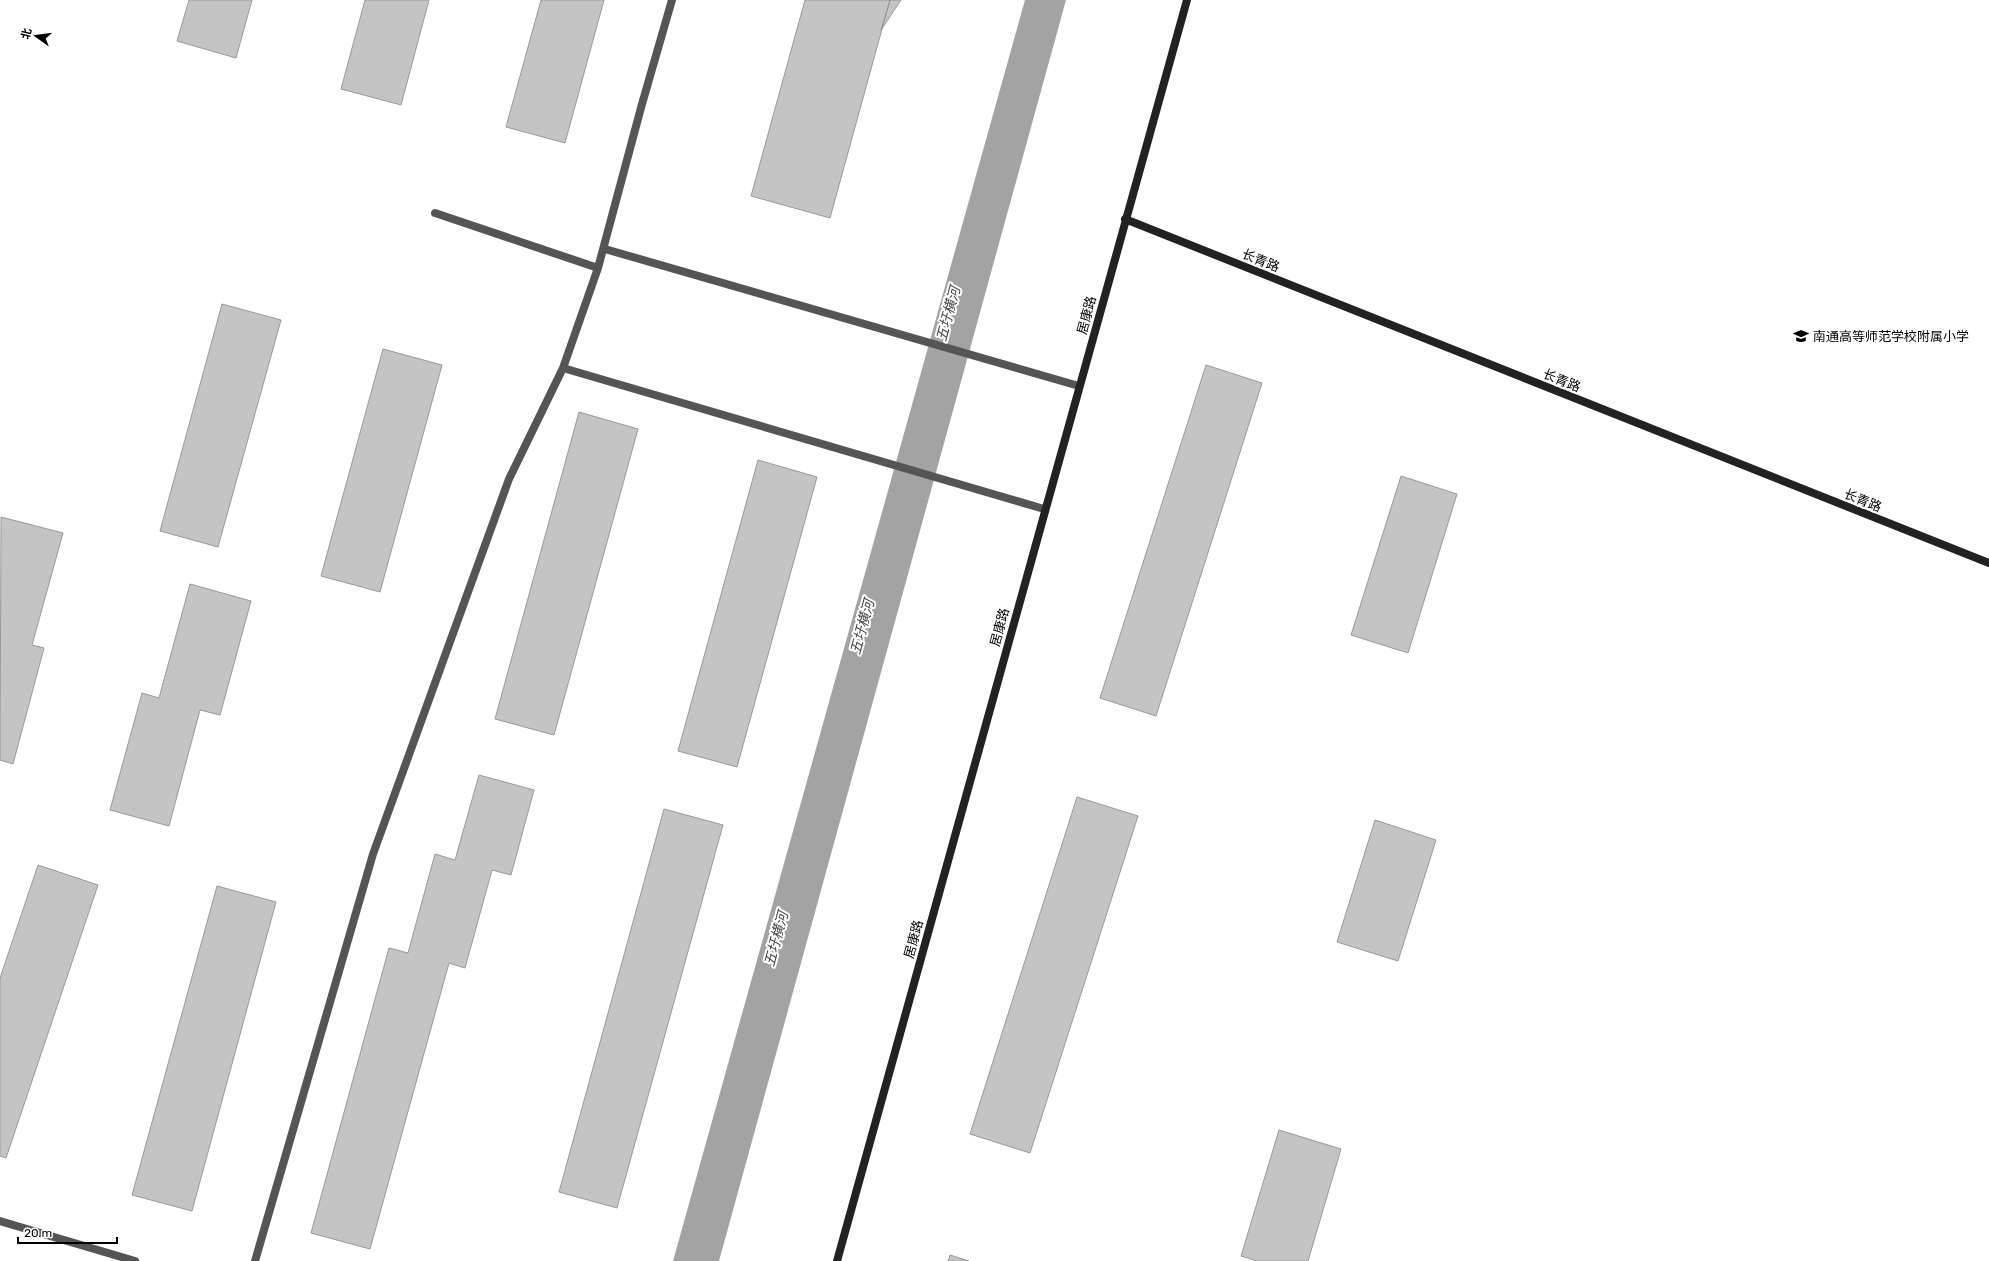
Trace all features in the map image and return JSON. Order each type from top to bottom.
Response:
[{"type":"street","points":[[255,1261],[374,854],[509,479],[563,368],[605,249],[642,104],[672,0]]},
{"type":"street","name":"居康路","points":[[837,1261],[1044,509],[1187,0]]},
{"type":"street","points":[[435,212],[598,268]]},
{"type":"street","name":"长青路","points":[[1125,219],[1989,563]]},
{"type":"street","points":[[605,249],[1079,386]]},
{"type":"street","points":[[563,368],[1044,509]]},
{"type":"street","points":[[0,1220],[135,1261]]},
{"type":"water","name":"五圩横河","points":[[1025,0],[1066,0],[719,1261],[673,1261]]},
{"type":"building","points":[[189,0],[252,0],[236,58],[177,41]]},
{"type":"building","points":[[365,0],[429,0],[401,105],[341,89]]},
{"type":"building","points":[[541,0],[604,0],[565,143],[506,127]]},
{"type":"building","points":[[805,0],[890,0],[830,218],[751,196]]},
{"type":"building","points":[[890,0],[901,0],[881,30]]},
{"type":"building","points":[[222,304],[281,320],[218,547],[160,531]]},
{"type":"building","points":[[383,349],[442,365],[380,592],[321,576]]},
{"type":"building","points":[[1206,365],[1262,383],[1156,716],[1100,698]]},
{"type":"building","points":[[579,412],[638,429],[554,735],[495,719]]},
{"type":"building","points":[[758,460],[817,477],[737,767],[678,751]]},
{"type":"building","points":[[1401,476],[1457,494],[1408,653],[1351,635]]},
{"type":"building","points":[[1,517],[63,533],[32,645],[44,648],[13,764],[0,760]]},
{"type":"building","points":[[190,584],[251,601],[220,715],[200,710],[169,826],[110,810],[142,693],[159,698]]},
{"type":"building","points":[[479,775],[534,790],[511,875],[492,870],[465,968],[449,963],[370,1249],[311,1233],[389,948],[408,953],[435,854],[455,860]]},
{"type":"building","points":[[1077,797],[1138,816],[1030,1153],[970,1134]]},
{"type":"building","points":[[664,809],[723,825],[617,1208],[559,1192]]},
{"type":"building","points":[[1375,820],[1436,840],[1398,961],[1337,942]]},
{"type":"building","points":[[38,865],[98,885],[6,1158],[0,1156],[0,978]]},
{"type":"building","points":[[217,886],[276,902],[192,1211],[132,1195]]},
{"type":"building","points":[[1279,1130],[1341,1149],[1308,1261],[1257,1261],[1241,1256]]},
{"type":"building","points":[[950,1255],[969,1261],[948,1261]]},
{"type":"place","name":"南通高等师范学校附属小学","points":[[1801,336]]}]
